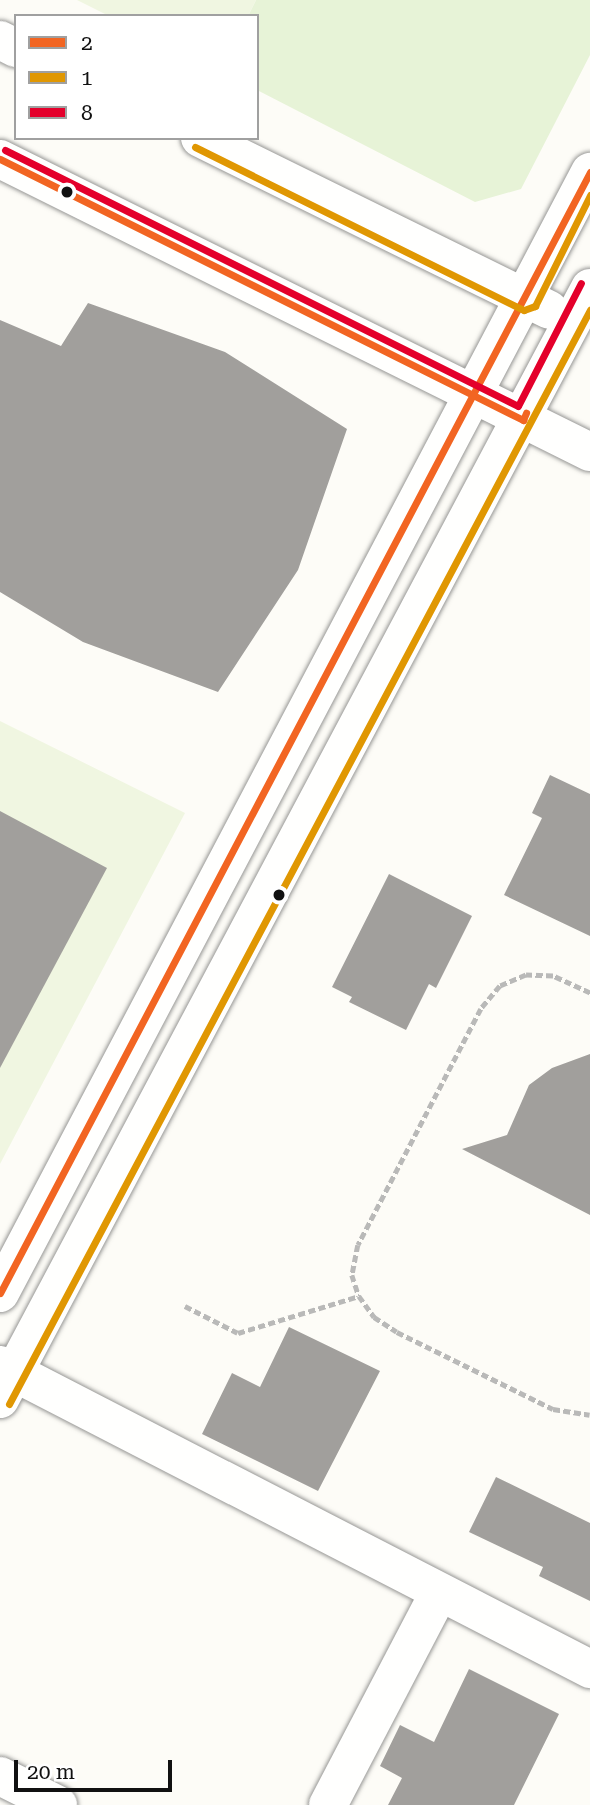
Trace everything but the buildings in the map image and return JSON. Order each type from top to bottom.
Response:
[{"type":"street","points":[[204,140],[526,300],[585,313],[523,419],[5,1379],[590,1669]]},
{"type":"street","points":[[0,159],[590,452]]},
{"type":"street","points":[[0,1293],[526,300],[590,172]]},
{"type":"street","points":[[328,1805],[439,1593]]},
{"type":"street","points":[[0,1776],[58,1805]]},
{"type":"path","points":[[590,993],[553,976],[526,975],[500,986],[481,1009],[358,1245],[352,1275],[359,1296],[374,1317],[397,1332],[553,1409],[590,1415]]},
{"type":"path","points":[[186,1306],[238,1333],[359,1296]]},
{"type":"green space","points":[[77,0],[256,0],[249,14],[105,14]]},
{"type":"green space","points":[[256,0],[590,0],[590,55],[521,189],[475,202],[259,91],[259,14],[249,14]]},
{"type":"green space","points":[[0,721],[185,813],[0,1164]]},
{"type":"transit line","name":"1","points":[[195,147],[524,310],[535,306],[590,195]]},
{"type":"transit line","name":"8","points":[[5,150],[518,406],[581,283]]},
{"type":"transit line","name":"2","points":[[0,159],[523,420],[526,413]]},
{"type":"transit line","name":"2","points":[[0,1293],[590,172]]},
{"type":"transit line","name":"1","points":[[9,1404],[590,310]]}]
